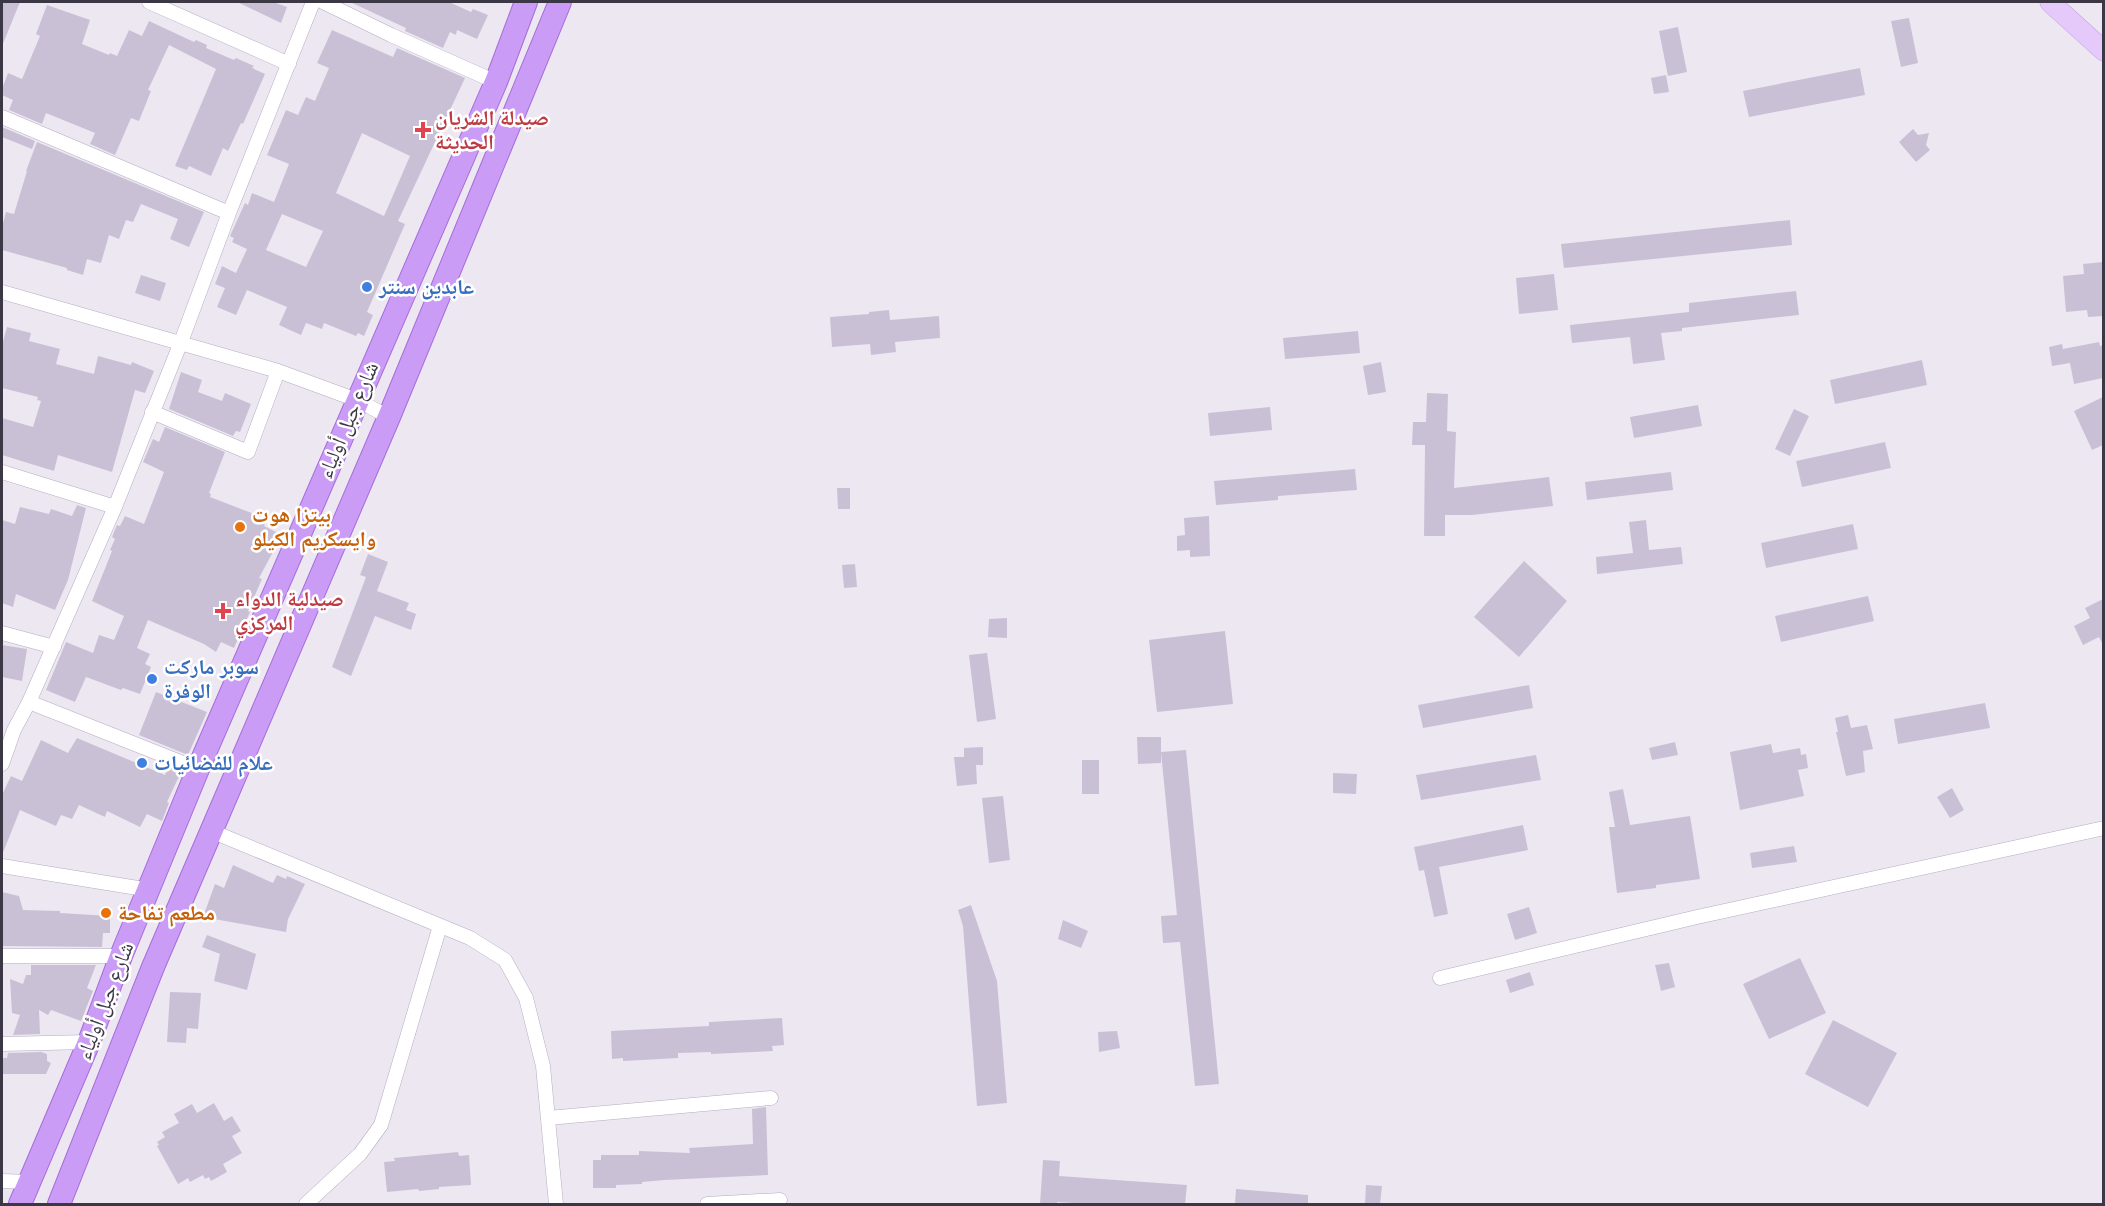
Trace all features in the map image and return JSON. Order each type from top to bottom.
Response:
[{"type":"main road","name":"شارع جبل أولياء","points":[[20,1204],[89,1042],[198,769],[496,82],[526,2]]},
{"type":"main road","name":"شارع جبل أولياء","points":[[59,1204],[153,967],[389,417],[560,2]]},
{"type":"street","points":[[149,2],[170,6],[289,64]]},
{"type":"street","points":[[2,764],[8,729],[29,702],[115,507],[182,342],[229,213],[313,2]]},
{"type":"street","points":[[323,2],[496,82]]},
{"type":"street","points":[[2050,2],[2103,51]]},
{"type":"street","points":[[2,117],[229,213]]},
{"type":"street","points":[[2,292],[278,371],[357,400],[389,417]]},
{"type":"street","points":[[152,412],[248,452],[278,371]]},
{"type":"street","points":[[2,472],[115,507]]},
{"type":"street","points":[[2,633],[54,647]]},
{"type":"street","points":[[29,702],[198,769]]},
{"type":"street","points":[[1440,978],[1697,917],[2002,852],[2103,828]]},
{"type":"street","points":[[211,831],[470,938],[505,960],[526,998],[543,1066],[556,1204]]},
{"type":"street","points":[[2,866],[150,890]]},
{"type":"street","points":[[306,1204],[360,1154],[381,1125],[440,926]]},
{"type":"street","points":[[2,956],[122,956]]},
{"type":"street","points":[[2,1044],[89,1042]]},
{"type":"street","points":[[548,1118],[771,1098]]},
{"type":"street","points":[[2,1181],[30,1182]]},
{"type":"street","points":[[707,1204],[780,1200]]},
{"type":"building","points":[[2,2],[20,2],[2,46]]},
{"type":"building","points":[[237,2],[273,2],[287,7],[281,23]]},
{"type":"building","points":[[350,2],[449,2],[471,12],[473,9],[488,15],[477,39],[457,30],[456,35],[450,32],[443,48]]},
{"type":"building","points":[[47,5],[90,20],[82,44],[109,55],[110,53],[117,56],[129,30],[142,36],[149,21],[194,42],[196,40],[207,45],[206,48],[234,60],[236,58],[254,66],[252,68],[265,74],[243,124],[241,123],[228,151],[223,148],[211,176],[189,166],[187,170],[175,166],[216,69],[169,45],[148,90],[151,91],[139,121],[131,118],[115,155],[90,144],[95,133],[46,113],[42,124],[9,110],[13,100],[2,95],[2,89],[8,73],[22,79],[40,36],[36,34]]},
{"type":"building","points":[[1909,18],[1918,63],[1901,67],[1891,21]]},
{"type":"building","points":[[1678,27],[1687,72],[1668,76],[1659,31]]},
{"type":"building","points":[[332,30],[393,57],[397,48],[465,78],[398,221],[405,224],[367,312],[373,315],[364,336],[358,333],[356,336],[324,323],[322,329],[306,323],[301,335],[279,325],[287,307],[247,290],[236,315],[217,307],[225,288],[215,284],[222,266],[236,273],[247,249],[232,242],[234,238],[230,236],[245,203],[248,205],[252,193],[274,202],[289,164],[267,155],[286,110],[298,115],[306,97],[315,101],[329,68],[317,63]],"holes":[[[362,133],[410,156],[384,216],[336,193]],[[282,214],[323,231],[306,267],[266,250]]]},
{"type":"building","points":[[1860,68],[1865,95],[1749,117],[1743,91]]},
{"type":"building","points":[[1666,75],[1669,92],[1654,94],[1651,78]]},
{"type":"building","points":[[2,127],[35,141],[32,149],[2,137]]},
{"type":"building","points":[[1913,129],[1918,135],[1929,133],[1926,145],[1930,150],[1916,162],[1899,142]]},
{"type":"building","points":[[37,142],[204,212],[189,247],[170,239],[178,219],[141,204],[133,222],[126,220],[119,239],[109,235],[101,263],[87,259],[83,275],[67,270],[67,268],[2,250],[2,227],[6,212],[14,214]]},
{"type":"building","points":[[1790,220],[1792,245],[1564,268],[1561,244]]},
{"type":"building","points":[[2103,262],[2103,316],[2088,317],[2087,310],[2066,312],[2063,276],[2084,274],[2083,264]]},
{"type":"building","points":[[1554,274],[1558,310],[1519,314],[1516,278]]},
{"type":"building","points":[[141,275],[166,283],[160,301],[135,293]]},
{"type":"building","points":[[1796,291],[1799,315],[1682,328],[1682,331],[1661,333],[1665,360],[1633,364],[1630,337],[1572,343],[1570,325],[1689,312],[1689,303]]},
{"type":"building","points":[[889,310],[890,320],[939,316],[940,338],[895,342],[896,352],[871,355],[870,344],[832,347],[830,317]]},
{"type":"building","points":[[7,327],[31,333],[29,341],[60,349],[56,364],[94,374],[98,356],[131,365],[132,362],[154,371],[145,393],[135,390],[112,472],[58,455],[54,471],[2,455],[2,418],[33,427],[41,401],[37,400],[38,397],[2,388],[2,345]]},
{"type":"building","points":[[1358,331],[1360,353],[1285,359],[1283,338]]},
{"type":"building","points":[[2099,342],[2100,346],[2103,345],[2103,378],[2074,384],[2070,363],[2052,366],[2049,347],[2062,344],[2063,349]]},
{"type":"building","points":[[1922,360],[1927,385],[1835,404],[1830,380]]},
{"type":"building","points":[[1381,362],[1386,392],[1368,395],[1363,366]]},
{"type":"building","points":[[181,372],[202,380],[198,392],[222,401],[225,393],[251,404],[240,432],[236,431],[233,436],[169,409]]},
{"type":"building","points":[[1427,393],[1448,394],[1447,431],[1456,432],[1454,488],[1549,477],[1553,506],[1472,515],[1445,515],[1445,536],[1424,536],[1425,445],[1412,445],[1413,422],[1426,422]]},
{"type":"building","points":[[2103,397],[2103,445],[2092,450],[2074,411]]},
{"type":"building","points":[[1698,405],[1702,426],[1634,438],[1630,417]]},
{"type":"building","points":[[1270,407],[1272,430],[1210,436],[1208,413]]},
{"type":"building","points":[[1794,409],[1809,416],[1790,456],[1775,449]]},
{"type":"building","points":[[165,427],[225,452],[209,493],[210,497],[267,519],[264,526],[282,535],[259,578],[262,579],[234,648],[221,642],[216,652],[204,644],[148,620],[137,648],[150,654],[145,664],[151,667],[140,694],[123,688],[121,690],[86,677],[75,702],[46,690],[66,642],[93,653],[99,635],[114,640],[124,616],[92,601],[112,551],[110,550],[115,539],[112,537],[117,525],[120,526],[125,516],[144,524],[164,472],[143,462],[153,439],[159,442]]},
{"type":"building","points":[[1885,442],[1891,468],[1802,487],[1796,461]]},
{"type":"building","points":[[1355,469],[1357,490],[1278,496],[1278,500],[1216,505],[1214,481]]},
{"type":"building","points":[[1671,472],[1673,490],[1587,500],[1585,482]]},
{"type":"building","points":[[837,488],[850,488],[850,509],[838,509]]},
{"type":"building","points":[[77,505],[86,508],[68,580],[55,610],[16,594],[13,607],[2,603],[2,520],[15,524],[20,507],[49,514],[51,509],[72,516]]},
{"type":"building","points":[[1209,516],[1210,556],[1190,557],[1190,550],[1177,551],[1177,536],[1185,535],[1184,518]]},
{"type":"building","points":[[1646,520],[1649,550],[1681,547],[1683,564],[1597,574],[1596,557],[1633,553],[1629,522]]},
{"type":"building","points":[[1853,524],[1858,549],[1766,568],[1761,543]]},
{"type":"building","points":[[368,554],[388,562],[377,591],[409,603],[406,610],[416,614],[411,630],[375,616],[351,676],[332,667],[366,577],[360,575]]},
{"type":"building","points":[[1524,561],[1567,601],[1519,657],[1474,617]]},
{"type":"building","points":[[855,564],[857,587],[844,588],[842,565]]},
{"type":"building","points":[[1868,596],[1874,621],[1781,642],[1775,616]]},
{"type":"building","points":[[2103,599],[2103,645],[2099,637],[2083,645],[2074,626],[2090,618],[2085,608]]},
{"type":"building","points":[[1007,618],[1007,638],[988,637],[989,619]]},
{"type":"building","points":[[1225,631],[1233,704],[1157,712],[1149,640]]},
{"type":"building","points":[[2,645],[27,649],[22,681],[2,677]]},
{"type":"building","points":[[987,653],[996,719],[977,722],[969,655]]},
{"type":"building","points":[[1529,685],[1533,708],[1423,728],[1418,705]]},
{"type":"building","points":[[156,692],[207,712],[188,755],[139,735]]},
{"type":"building","points":[[1985,703],[1990,728],[1898,744],[1894,719]]},
{"type":"building","points":[[1848,715],[1851,728],[1867,725],[1873,749],[1863,751],[1865,772],[1846,776],[1835,718]]},
{"type":"building","points":[[1137,737],[1161,737],[1161,763],[1138,764]]},
{"type":"building","points":[[77,738],[165,775],[169,767],[181,772],[167,802],[169,803],[162,821],[147,814],[140,827],[107,811],[105,817],[79,805],[72,819],[61,815],[56,826],[20,810],[2,855],[2,795],[11,776],[22,781],[41,740],[68,753]]},
{"type":"building","points":[[1675,742],[1678,755],[1652,760],[1649,748]]},
{"type":"building","points":[[1771,744],[1773,753],[1800,748],[1801,755],[1806,754],[1808,768],[1798,770],[1804,796],[1740,810],[1730,752]]},
{"type":"building","points":[[983,747],[983,765],[976,765],[977,784],[957,786],[954,757],[964,757],[964,748]]},
{"type":"building","points":[[1186,750],[1219,1084],[1195,1086],[1180,942],[1163,943],[1161,916],[1177,915],[1161,752]]},
{"type":"building","points":[[1536,755],[1541,780],[1421,800],[1416,775]]},
{"type":"building","points":[[1082,760],[1099,760],[1099,794],[1082,794]]},
{"type":"building","points":[[1333,773],[1357,774],[1356,794],[1333,793]]},
{"type":"building","points":[[1952,788],[1964,810],[1950,818],[1937,797]]},
{"type":"building","points":[[1623,789],[1630,825],[1690,816],[1700,879],[1617,893],[1609,827],[1615,827],[1609,792]]},
{"type":"building","points":[[1003,796],[1010,860],[989,863],[982,798]]},
{"type":"building","points":[[1523,825],[1528,850],[1439,867],[1448,914],[1434,917],[1424,870],[1419,871],[1414,847]]},
{"type":"building","points":[[1794,846],[1797,862],[1752,868],[1750,853]]},
{"type":"building","points":[[233,865],[273,883],[277,875],[286,879],[287,876],[305,884],[288,919],[286,932],[203,917],[215,884],[224,888]]},
{"type":"building","points":[[2,892],[19,896],[23,910],[110,916],[110,933],[103,933],[102,947],[2,946]]},
{"type":"building","points":[[971,905],[997,981],[1007,1103],[977,1106],[963,926],[958,910]]},
{"type":"building","points":[[1529,907],[1537,933],[1515,940],[1507,914]]},
{"type":"building","points":[[1063,920],[1088,931],[1081,948],[1058,939]]},
{"type":"building","points":[[207,935],[256,954],[247,990],[214,981],[220,954],[202,947]]},
{"type":"building","points":[[1800,958],[1826,1013],[1769,1039],[1743,984]]},
{"type":"building","points":[[1669,963],[1675,987],[1661,991],[1655,965]]},
{"type":"building","points":[[31,965],[96,965],[87,988],[93,991],[81,1021],[51,1010],[48,1015],[39,1010],[40,1034],[13,1035],[20,1015],[12,1013],[10,979],[23,984],[26,975],[31,975]]},
{"type":"building","points":[[1530,972],[1534,985],[1510,993],[1506,980]]},
{"type":"building","points":[[170,992],[201,993],[198,1029],[187,1028],[186,1043],[167,1042]]},
{"type":"building","points":[[782,1018],[784,1045],[772,1046],[773,1051],[678,1053],[678,1058],[623,1061],[623,1058],[612,1059],[611,1031],[709,1026],[709,1022]]},
{"type":"building","points":[[1833,1020],[1897,1053],[1868,1107],[1805,1074]]},
{"type":"building","points":[[1117,1031],[1120,1048],[1099,1052],[1098,1032]]},
{"type":"building","points":[[41,1052],[47,1054],[47,1061],[51,1063],[46,1074],[2,1074],[2,1058],[7,1058],[8,1053]]},
{"type":"building","points":[[214,1103],[224,1121],[232,1116],[241,1131],[232,1136],[242,1153],[223,1164],[227,1172],[211,1181],[209,1177],[205,1179],[203,1175],[190,1182],[188,1178],[178,1184],[157,1142],[165,1137],[162,1132],[179,1123],[174,1114],[192,1104],[197,1113]]},
{"type":"building","points":[[766,1107],[768,1175],[664,1180],[616,1185],[616,1188],[593,1188],[593,1160],[601,1160],[601,1155],[639,1155],[639,1151],[690,1153],[689,1148],[753,1144],[752,1109]]},
{"type":"building","points":[[458,1152],[459,1156],[469,1155],[471,1185],[387,1192],[384,1162],[395,1161],[394,1158]]},
{"type":"building","points":[[1043,1160],[1060,1161],[1059,1176],[1187,1185],[1185,1204],[1057,1202],[1057,1204],[1040,1204]]},
{"type":"building","points":[[1366,1185],[1382,1186],[1380,1204],[1365,1204]]},
{"type":"building","points":[[1236,1189],[1308,1195],[1308,1204],[1235,1204]]},
{"type":"place","name":"صيدلة الشريان الحديثة","points":[[423,130]]},
{"type":"place","name":"عابدين سنتر","points":[[367,287]]},
{"type":"place","name":"بيتزا هوت وايسكريم الكيلو","points":[[240,527]]},
{"type":"place","name":"صيدلية الدواء المركزي","points":[[223,611]]},
{"type":"place","name":"سوبر ماركت الوفرة","points":[[152,679]]},
{"type":"place","name":"علام للفضائيات","points":[[142,763]]},
{"type":"place","name":"مطعم تفاحة","points":[[106,913]]}]
